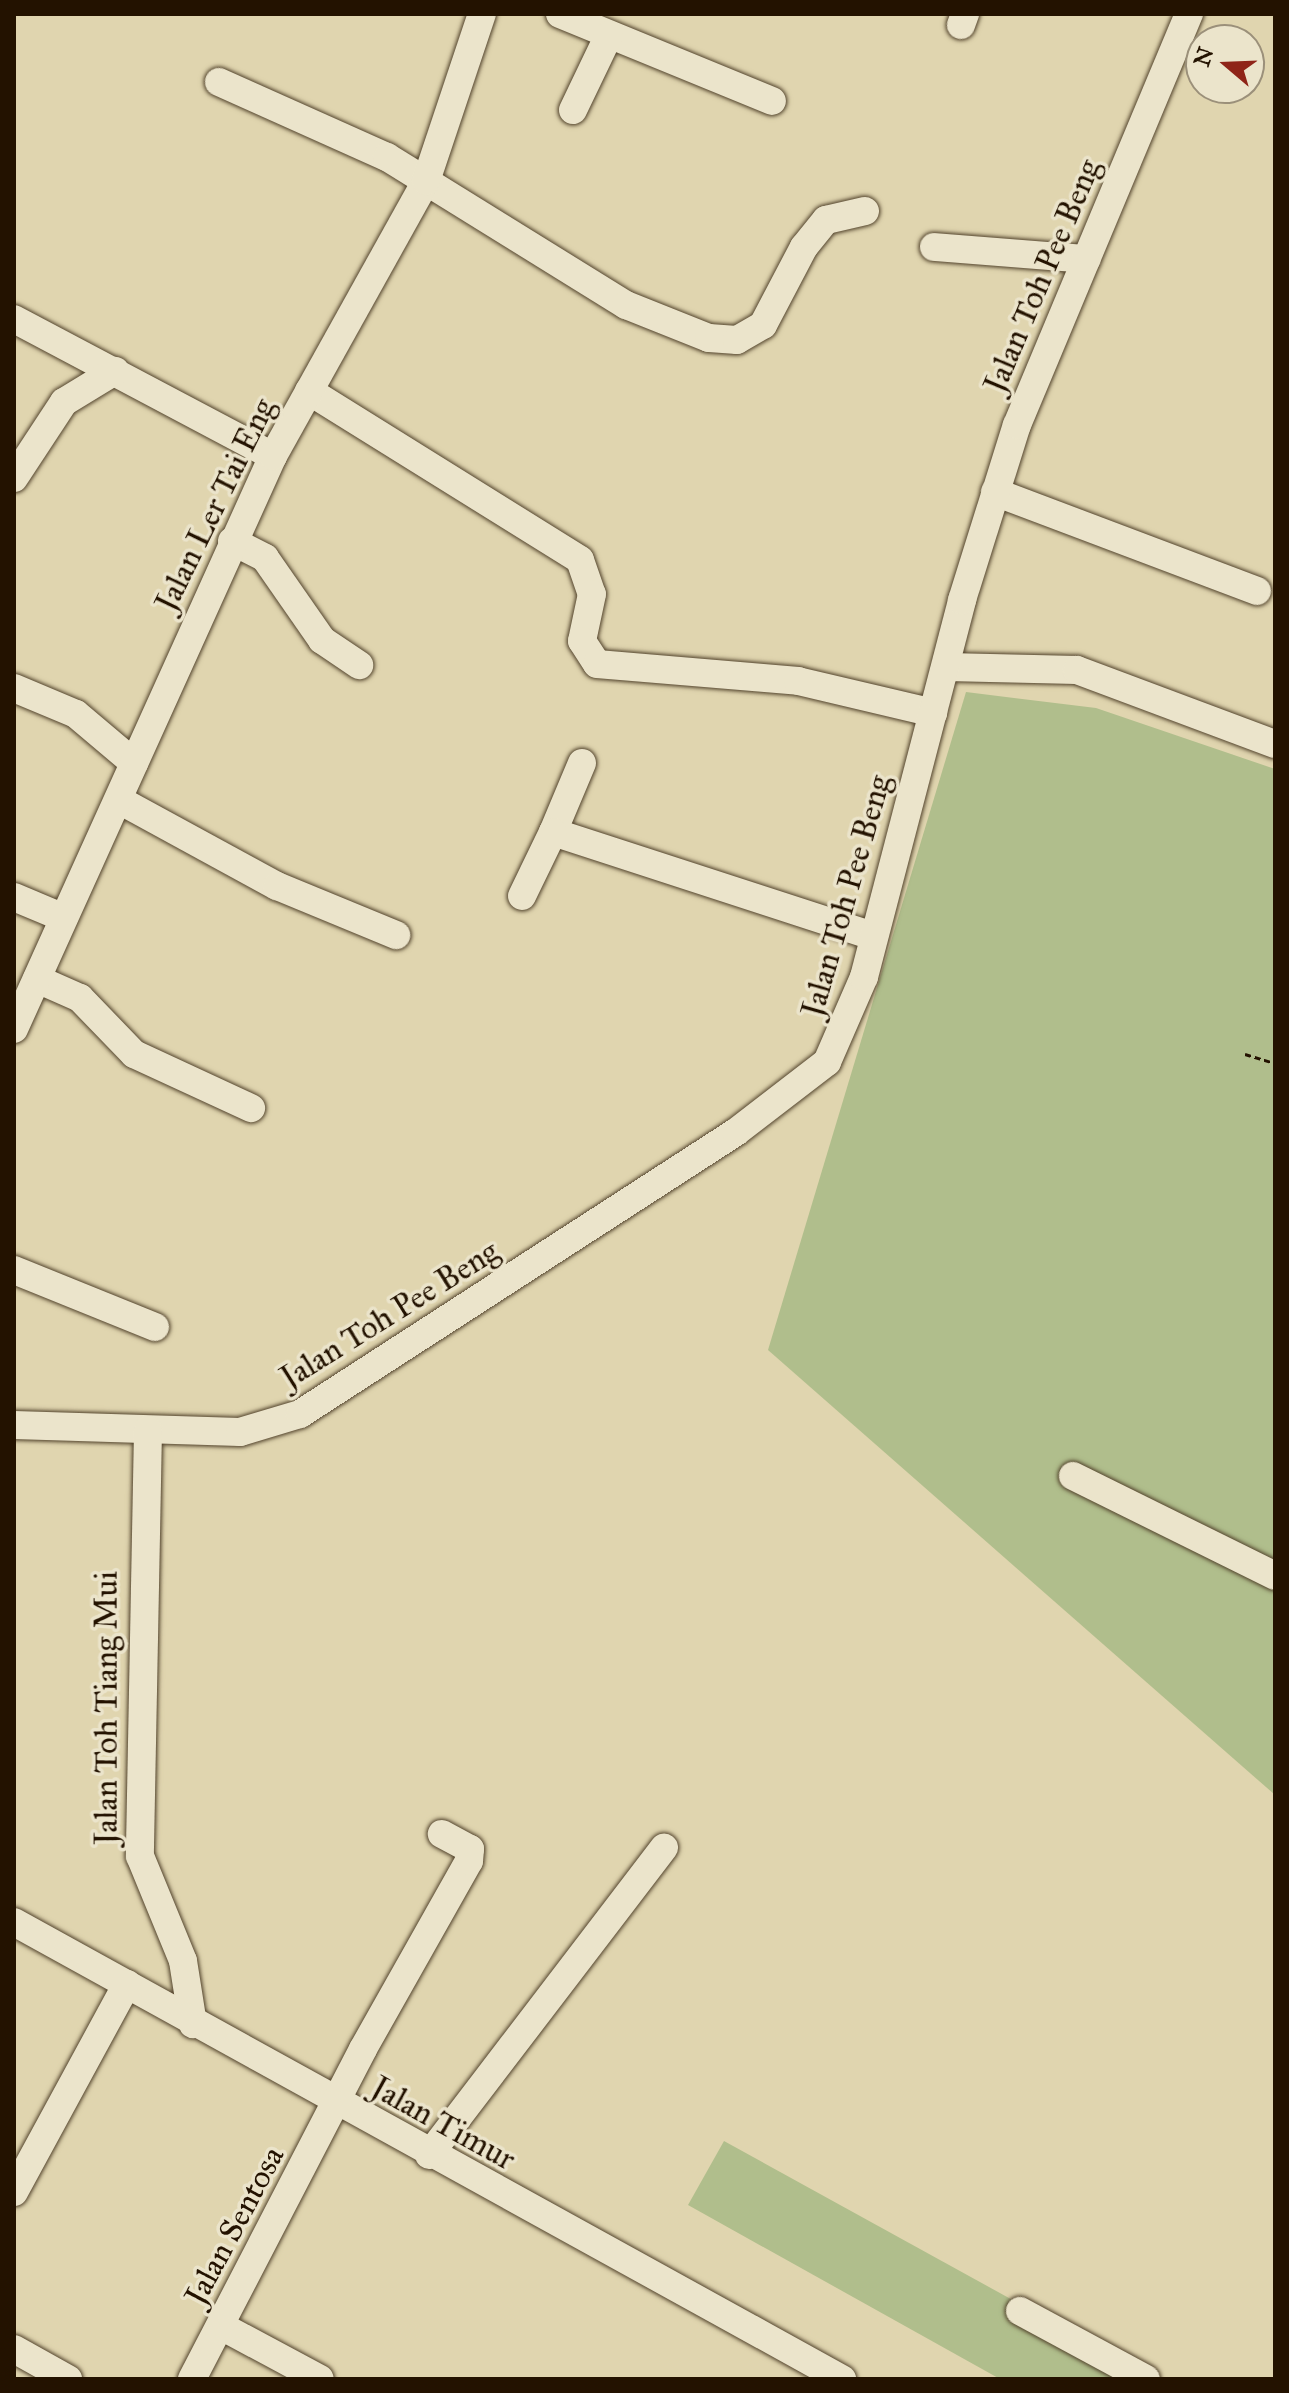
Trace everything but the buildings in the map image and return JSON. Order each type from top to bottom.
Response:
[{"type":"street","name":"Jalan Ler Tai Eng","points":[[14,1029],[273,456],[426,181],[482,14]]},
{"type":"street","points":[[560,14],[772,101]]},
{"type":"street","name":"Jalan Toh Pee Beng","points":[[14,1425],[240,1432],[300,1414],[736,1132],[827,1062],[840,1044],[873,936],[995,492],[1189,14]]},
{"type":"street","points":[[573,110],[609,35]]},
{"type":"street","points":[[219,82],[375,151],[626,305],[709,338],[737,340],[763,325],[804,247],[826,220],[865,211]]},
{"type":"street","points":[[934,247],[1087,259]]},
{"type":"street","points":[[14,319],[273,456]]},
{"type":"street","points":[[14,478],[64,402],[115,371]]},
{"type":"street","points":[[309,391],[580,560],[592,594],[582,641],[597,664],[798,681],[933,713]]},
{"type":"street","points":[[995,492],[1257,591]]},
{"type":"street","points":[[232,541],[265,558],[322,640],[359,665]]},
{"type":"street","points":[[947,667],[1077,670],[1275,744]]},
{"type":"street","points":[[14,688],[76,714],[134,763]]},
{"type":"street","points":[[522,896],[582,763]]},
{"type":"street","points":[[119,800],[277,886],[396,935]]},
{"type":"street","points":[[553,832],[873,936]]},
{"type":"street","points":[[14,897],[64,918]]},
{"type":"street","points":[[37,979],[80,998],[134,1054],[251,1108]]},
{"type":"street","points":[[14,1270],[155,1327]]},
{"type":"street","name":"Jalan Toh Tiang Mui","points":[[148,1430],[140,1856],[183,1961],[193,2024]]},
{"type":"street","points":[[1073,1476],[1275,1576]]},
{"type":"street","name":"Jalan Sentosa","points":[[192,2379],[339,2105],[368,2039],[469,1861],[470,1849],[442,1834]]},
{"type":"street","points":[[429,2155],[664,1848]]},
{"type":"street","name":"Jalan Timur","points":[[14,1922],[429,2155],[842,2379]]},
{"type":"street","points":[[14,2192],[127,1984]]},
{"type":"street","points":[[1020,2311],[1146,2379]]},
{"type":"street","points":[[221,2326],[320,2379]]},
{"type":"street","points":[[14,2349],[68,2379]]},
{"type":"path","points":[[1245,1054],[1275,1063]]},
{"type":"green space","points":[[966,692],[1096,708],[1275,769],[1275,1795],[768,1350]]},
{"type":"green space","points":[[724,2141],[1156,2379],[1000,2379],[688,2205]]}]
